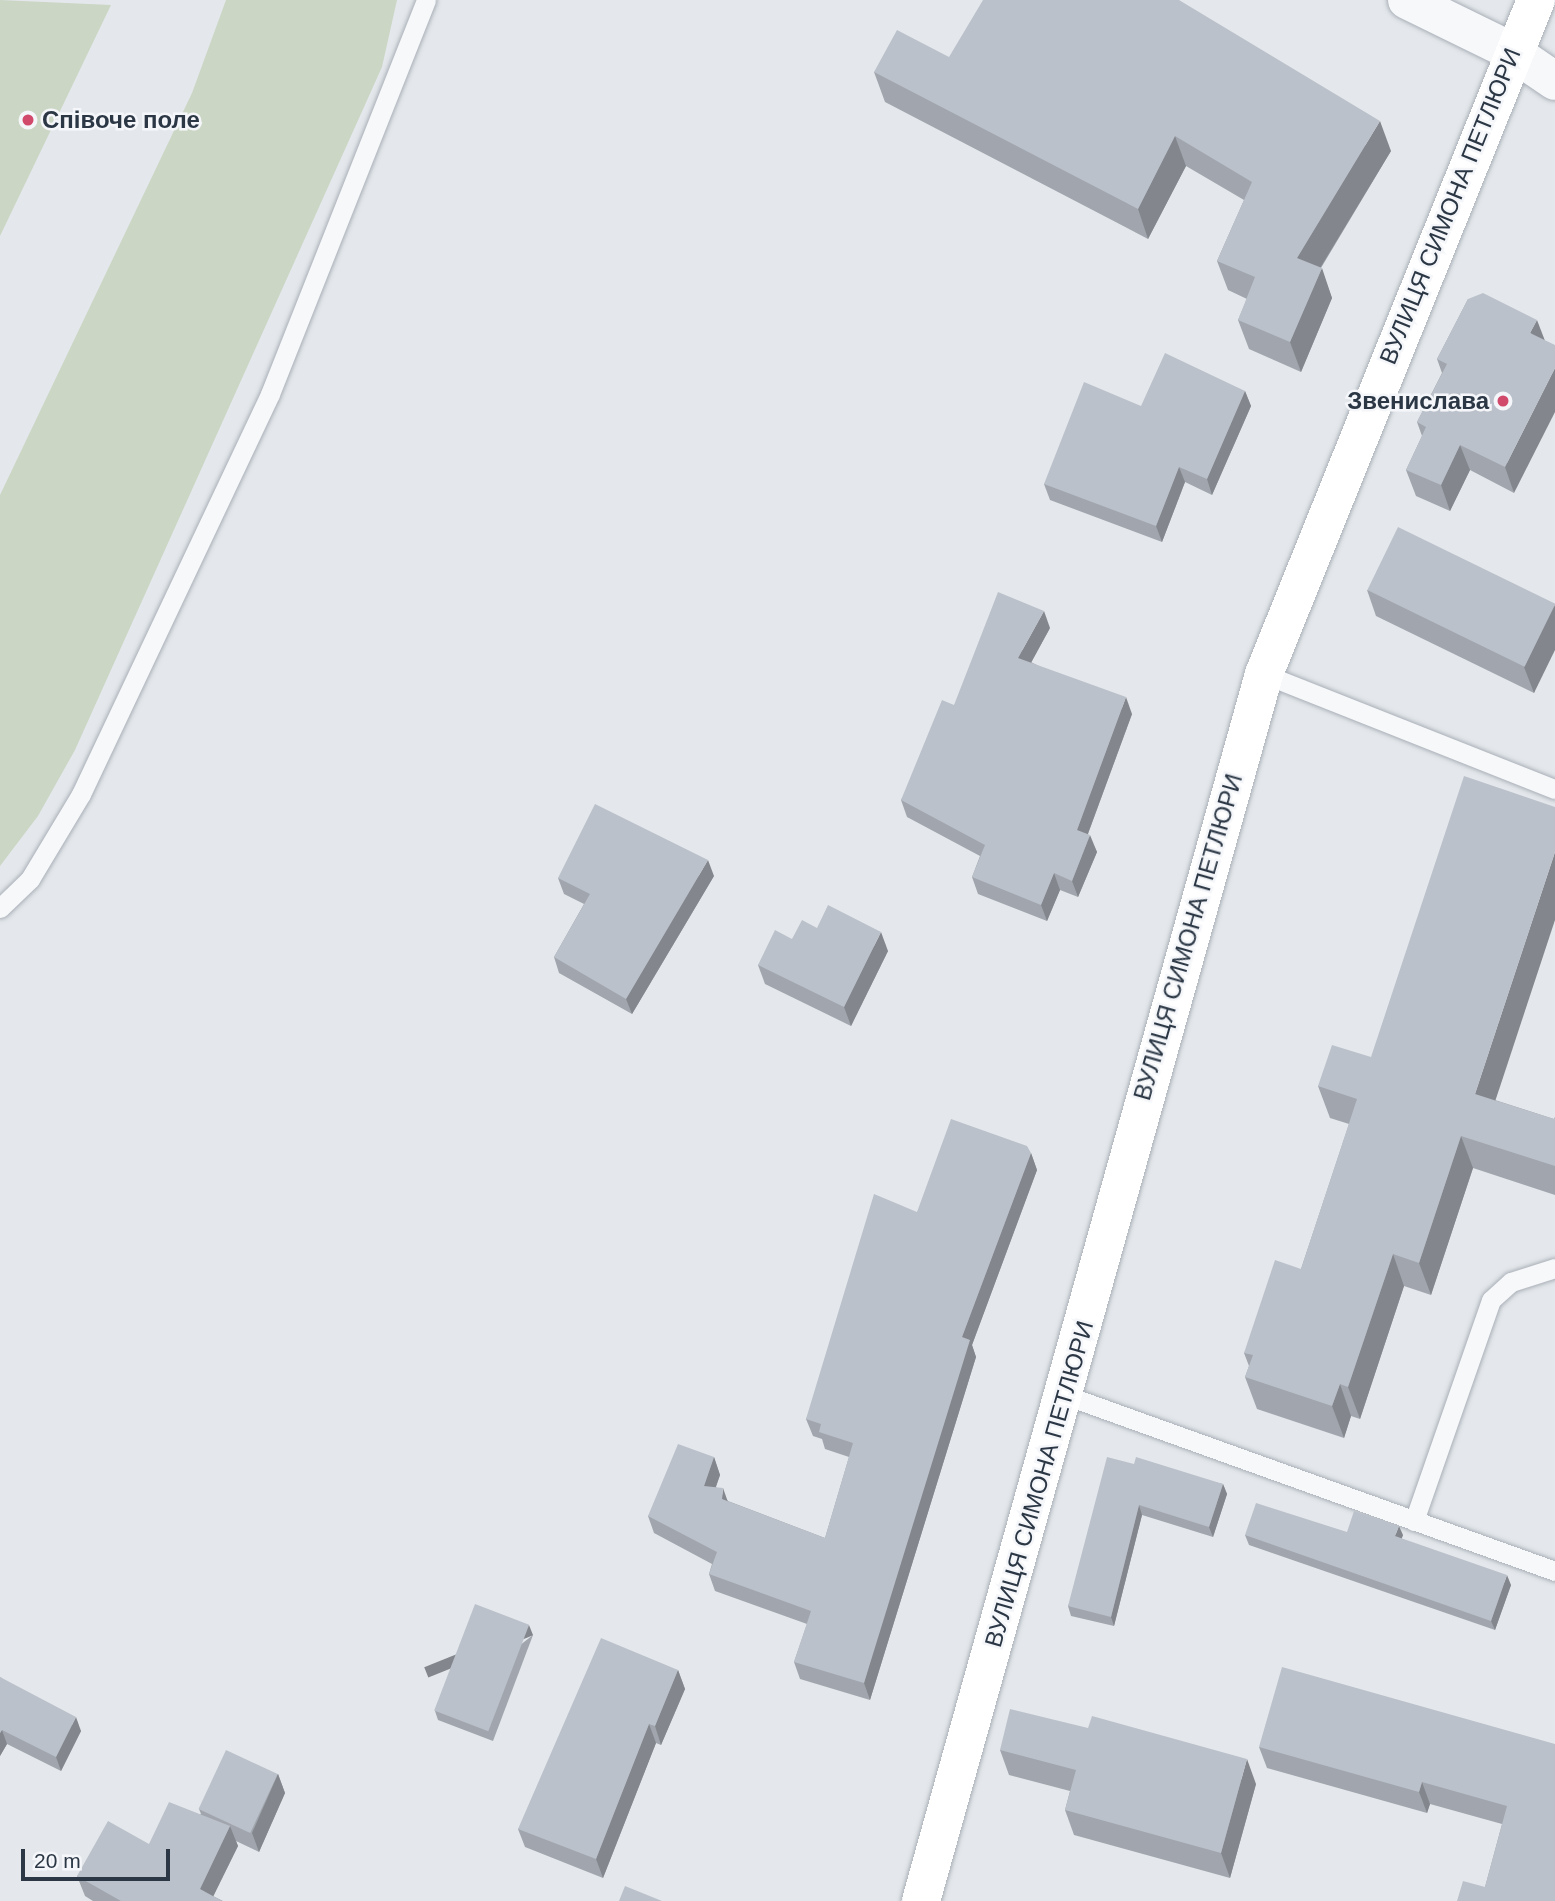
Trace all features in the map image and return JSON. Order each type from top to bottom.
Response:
[{"type":"street","points":[[1408,0],[1511,51],[1555,81]]},
{"type":"street","name":"ВУЛИЦЯ СИМОНА ПЕТЛЮРИ","points":[[921,1901],[1065,1395],[1163,1020],[1264,674],[1511,51],[1536,0]]},
{"type":"lane","points":[[0,908],[30,879],[81,794],[270,394],[426,0]]},
{"type":"lane","points":[[1264,674],[1555,789]]},
{"type":"lane","points":[[1414,1521],[1491,1300],[1511,1282],[1555,1268]]},
{"type":"lane","points":[[1065,1395],[1555,1572]]},
{"type":"green space","name":"Співоче поле","points":[[0,0],[111,5],[0,236]]},
{"type":"green space","points":[[226,0],[397,0],[382,67],[75,750],[38,816],[0,866],[0,495],[192,93]]},
{"type":"building","points":[[983,0],[1179,0],[1380,121],[1297,258],[1322,268],[1290,342],[1238,320],[1255,277],[1217,261],[1252,182],[1175,136],[1138,209],[874,72],[897,30],[949,57]]},
{"type":"building","name":"Звенислава","points":[[1483,293],[1537,320],[1530,333],[1555,345],[1555,368],[1505,467],[1460,445],[1441,485],[1406,470],[1426,427],[1417,422],[1447,364],[1437,359],[1468,299]]},
{"type":"building","points":[[1165,353],[1245,391],[1207,479],[1179,467],[1156,526],[1044,484],[1084,382],[1141,406]]},
{"type":"building","points":[[1398,527],[1555,604],[1525,667],[1367,590]]},
{"type":"building","points":[[998,592],[1044,611],[1018,658],[1126,697],[1077,830],[1090,835],[1072,881],[1054,873],[1041,905],[972,877],[985,845],[901,800],[942,700],[954,705]]},
{"type":"building","points":[[1464,776],[1555,807],[1555,852],[1475,1094],[1554,1119],[1555,1117],[1555,1166],[1461,1136],[1419,1263],[1393,1254],[1348,1387],[1340,1384],[1332,1406],[1245,1377],[1253,1355],[1244,1353],[1275,1260],[1301,1269],[1357,1099],[1318,1086],[1332,1045],[1371,1057]]},
{"type":"building","points":[[595,804],[708,860],[626,999],[554,957],[590,894],[558,878]]},
{"type":"building","points":[[828,905],[881,932],[844,1007],[758,965],[775,930],[792,939],[802,920],[817,928]]},
{"type":"building","points":[[951,1119],[1027,1146],[1031,1153],[962,1337],[970,1340],[864,1683],[794,1662],[811,1611],[709,1574],[717,1552],[648,1516],[678,1444],[714,1457],[704,1486],[723,1488],[722,1499],[825,1538],[853,1443],[819,1432],[821,1424],[806,1419],[874,1194],[917,1212]]},
{"type":"building","points":[[1107,1457],[1134,1464],[1136,1457],[1223,1484],[1209,1527],[1139,1505],[1111,1617],[1068,1606]]},
{"type":"building","points":[[1256,1503],[1347,1532],[1354,1511],[1399,1526],[1395,1536],[1507,1575],[1491,1621],[1245,1535]]},
{"type":"building","points":[[475,1604],[529,1625],[488,1731],[434,1710]]},
{"type":"building","points":[[601,1638],[678,1670],[655,1726],[649,1724],[596,1859],[518,1829]]},
{"type":"building","points":[[1282,1667],[1555,1744],[1555,1901],[1457,1901],[1463,1881],[1485,1887],[1507,1806],[1422,1782],[1419,1792],[1259,1747]]},
{"type":"building","points":[[0,1677],[76,1717],[56,1757],[2,1730],[0,1733]]},
{"type":"building","points":[[1010,1709],[1088,1728],[1092,1716],[1247,1759],[1221,1853],[1065,1810],[1076,1770],[1000,1750]]},
{"type":"building","points":[[226,1750],[278,1774],[250,1833],[199,1809]]},
{"type":"building","points":[[169,1802],[230,1826],[200,1889],[222,1901],[121,1901],[77,1876],[108,1821],[149,1844]]},
{"type":"building","points":[[625,1886],[662,1901],[619,1901]]},
{"type":"place","name":"Співоче поле","points":[[28,120]]},
{"type":"place","name":"Звенислава","points":[[1503,401]]}]
